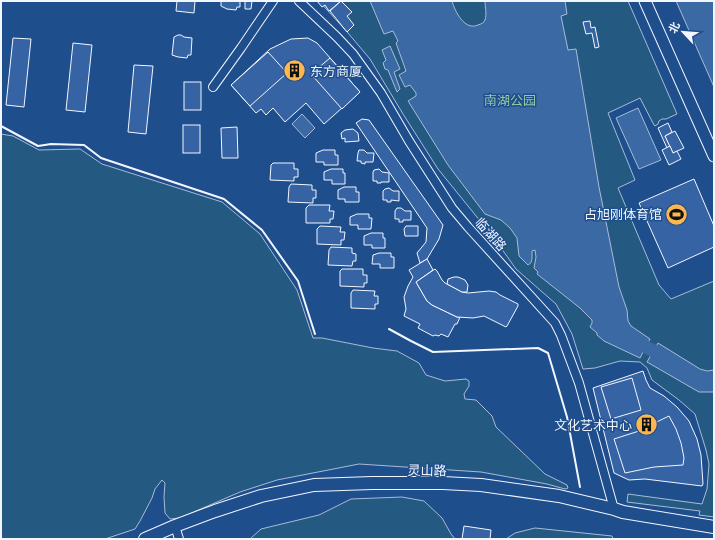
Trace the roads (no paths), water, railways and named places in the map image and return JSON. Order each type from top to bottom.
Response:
[{"type":"highway","name":"灵山路","points":[[145,539],[215,511],[261,496],[314,485],[372,483],[481,485],[559,496],[614,508],[623,512],[714,526]]},
{"type":"main road","points":[[645,1],[714,156]]},
{"type":"street","points":[[213,87],[273,1]]},
{"type":"street","name":"临湖路","points":[[299,1],[353,54],[381,93],[409,141],[452,208],[555,323],[579,383],[614,508]]},
{"type":"street","points":[[175,526],[180,539]]},
{"type":"waterway","points":[[646,347],[669,359]]},
{"type":"place","name":"东方商厦","points":[[294,71]]},
{"type":"place","name":"占旭刚体育馆","points":[[677,214]]},
{"type":"place","name":"文化艺术中心","points":[[647,425]]},
{"type":"park label","name":"南湖公园","points":[[510,100]]}]
